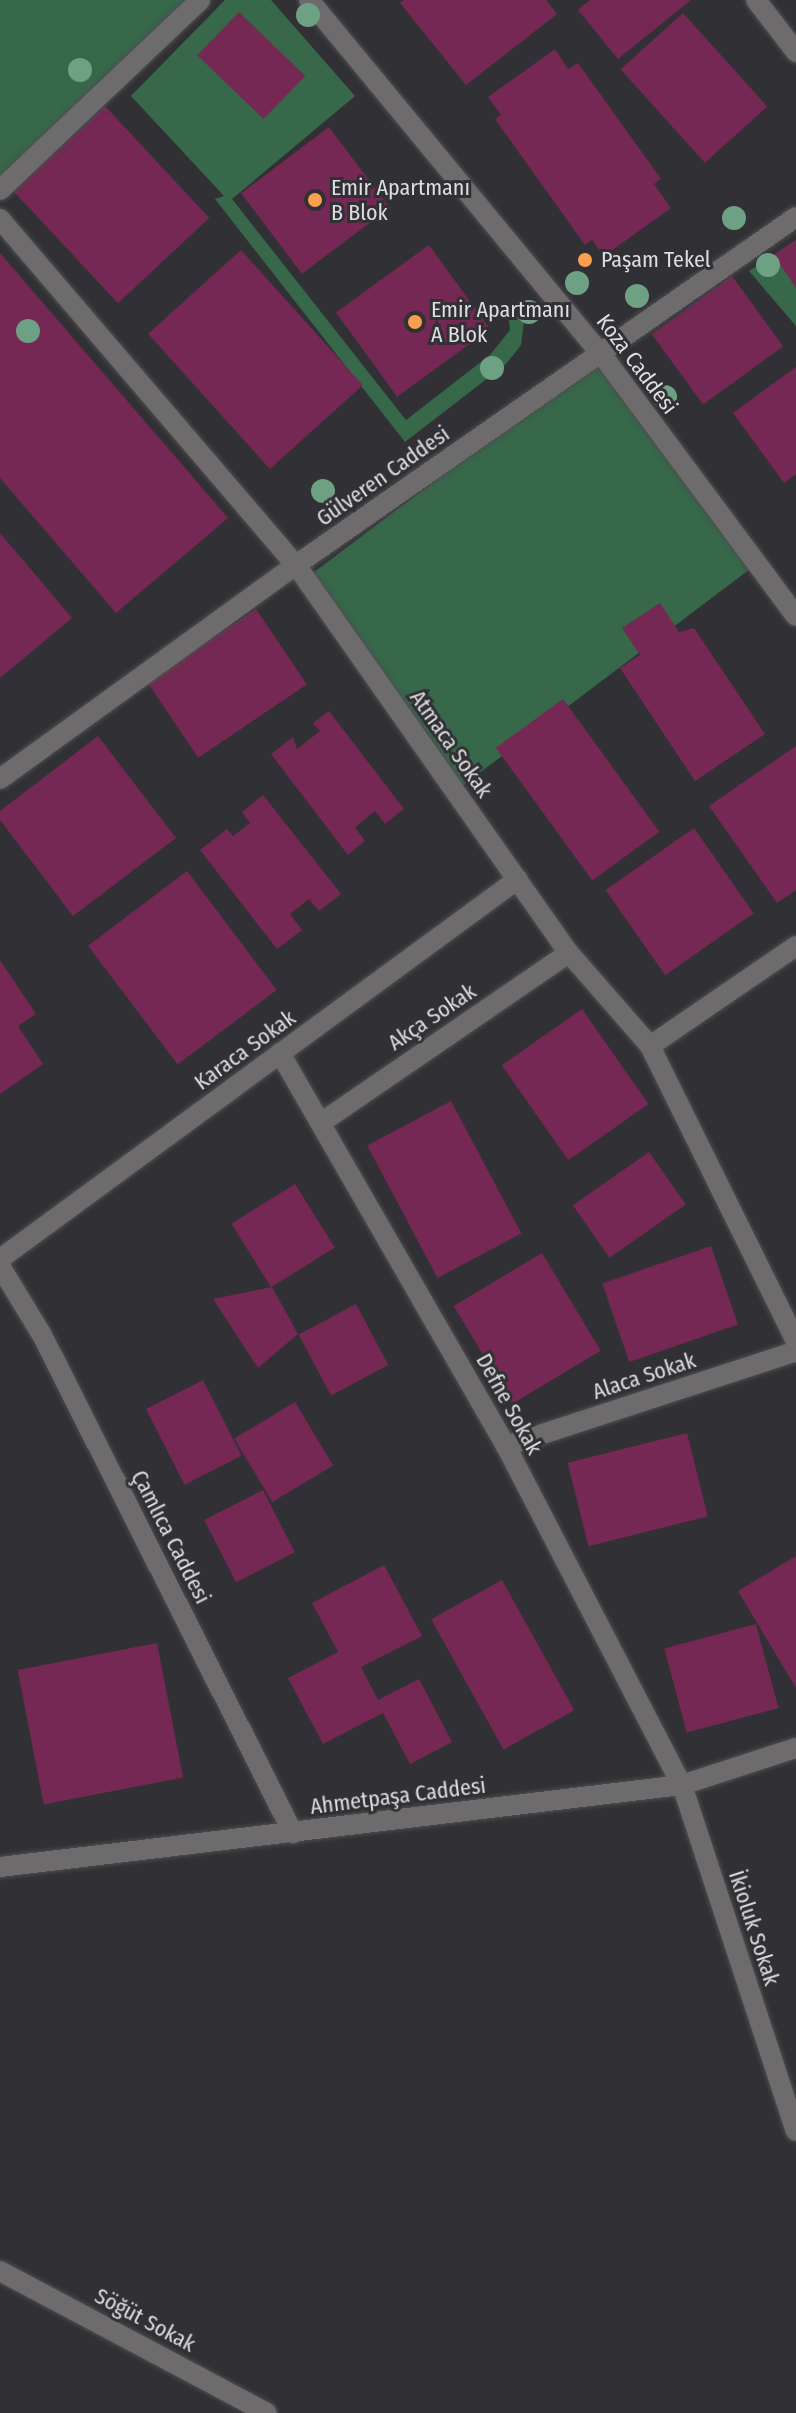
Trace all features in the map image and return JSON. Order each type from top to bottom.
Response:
[{"type":"street","points":[[0,190],[200,0]]},
{"type":"street","name":"Koza Caddesi","points":[[309,0],[602,355],[796,616]]},
{"type":"street","points":[[756,0],[796,52]]},
{"type":"street","name":"Gülveren Caddesi","points":[[0,779],[296,565],[602,355],[796,217]]},
{"type":"street","name":"Atmaca Sokak","points":[[0,219],[296,565],[569,953],[650,1046],[796,1341]]},
{"type":"street","name":"Karaca Sokak","points":[[0,1259],[518,879]]},
{"type":"street","points":[[650,1046],[796,946]]},
{"type":"street","name":"Akça Sokak","points":[[322,1122],[569,953]]},
{"type":"street","name":"Defne Sokak","points":[[280,1053],[506,1446],[682,1785]]},
{"type":"street","name":"Çamlıca Caddesi","points":[[0,1266],[42,1335],[293,1833]]},
{"type":"street","name":"Alaca Sokak","points":[[506,1446],[796,1351]]},
{"type":"street","name":"Ahmetpaşa Caddesi","points":[[0,1867],[682,1785],[796,1748]]},
{"type":"street","name":"İkioluk Sokak","points":[[682,1785],[796,2131]]},
{"type":"street","name":"Söğüt Sokak","points":[[0,2271],[267,2413]]},
{"type":"green space","points":[[0,0],[193,0],[0,184]]},
{"type":"green space","points":[[225,0],[271,0],[355,96],[232,199],[406,420],[490,355],[510,330],[508,313],[518,308],[524,321],[521,345],[506,364],[405,442],[215,199],[224,196],[131,96]]},
{"type":"green space","points":[[796,240],[796,326],[749,271]]},
{"type":"green space","points":[[602,355],[758,563],[461,787],[305,579]]},
{"type":"building","points":[[404,0],[546,0],[557,14],[466,85],[400,3]]},
{"type":"building","points":[[590,0],[691,0],[618,59],[578,10]]},
{"type":"building","points":[[239,12],[305,76],[263,119],[197,55]]},
{"type":"building","points":[[683,13],[767,107],[705,163],[621,69]]},
{"type":"building","points":[[555,49],[568,69],[578,63],[661,179],[654,184],[671,208],[604,256],[592,240],[585,245],[495,119],[501,115],[488,97]]},
{"type":"building","points":[[105,106],[209,218],[118,303],[14,191]]},
{"type":"building","name":"Emir Apartmanı B Blok","points":[[329,127],[390,208],[302,274],[241,193]]},
{"type":"building","points":[[796,240],[796,288],[774,255]]},
{"type":"building","name":"Emir Apartmanı A Blok","points":[[429,245],[490,329],[397,397],[336,313]]},
{"type":"building","points":[[241,250],[363,385],[270,469],[148,334]]},
{"type":"building","points":[[0,253],[228,518],[116,613],[0,478]]},
{"type":"building","points":[[732,276],[783,346],[703,405],[652,334]]},
{"type":"building","points":[[796,367],[796,474],[784,483],[733,413]]},
{"type":"building","points":[[0,533],[72,618],[0,678]]},
{"type":"building","points":[[660,603],[679,632],[694,628],[765,734],[695,781],[620,668],[640,655],[622,628]]},
{"type":"building","points":[[256,609],[307,684],[198,758],[147,682]]},
{"type":"building","points":[[563,699],[659,832],[592,880],[496,748]]},
{"type":"building","points":[[329,711],[404,809],[385,824],[375,811],[355,827],[365,841],[348,855],[271,754],[293,737],[297,749],[320,731],[313,723]]},
{"type":"building","points":[[98,736],[176,838],[73,916],[0,820],[0,811]]},
{"type":"building","points":[[796,746],[796,890],[777,903],[709,806]]},
{"type":"building","points":[[263,795],[341,894],[319,911],[309,899],[290,914],[302,930],[277,949],[200,850],[227,829],[233,836],[250,823],[242,812]]},
{"type":"building","points":[[694,828],[754,913],[665,975],[606,890]]},
{"type":"building","points":[[187,871],[277,990],[178,1065],[88,946]]},
{"type":"building","points":[[0,960],[36,1014],[18,1026],[43,1064],[0,1094]]},
{"type":"building","points":[[582,1009],[649,1104],[568,1160],[502,1065]]},
{"type":"building","points":[[451,1101],[521,1233],[438,1278],[367,1146]]},
{"type":"building","points":[[649,1152],[686,1204],[610,1258],[573,1205]]},
{"type":"building","points":[[295,1184],[335,1248],[271,1287],[231,1224]]},
{"type":"building","points":[[711,1246],[738,1324],[629,1362],[602,1283]]},
{"type":"building","points":[[542,1253],[601,1351],[512,1404],[454,1306]]},
{"type":"building","points":[[272,1287],[298,1334],[258,1368],[213,1299]]},
{"type":"building","points":[[356,1304],[388,1365],[331,1395],[299,1335]]},
{"type":"building","points":[[203,1380],[242,1456],[185,1485],[146,1409]]},
{"type":"building","points":[[295,1402],[333,1465],[272,1502],[234,1439]]},
{"type":"building","points":[[687,1433],[708,1516],[588,1546],[568,1463]]},
{"type":"building","points":[[263,1490],[295,1552],[236,1582],[204,1520]]},
{"type":"building","points":[[796,1556],[796,1688],[738,1591]]},
{"type":"building","points":[[384,1565],[422,1636],[361,1667],[378,1700],[419,1679],[452,1742],[410,1764],[383,1713],[323,1744],[288,1678],[338,1652],[312,1603]]},
{"type":"building","points":[[502,1580],[574,1710],[503,1750],[431,1619]]},
{"type":"building","points":[[756,1624],[779,1708],[687,1733],[664,1649]]},
{"type":"building","points":[[157,1643],[183,1777],[44,1805],[18,1670]]},
{"type":"place","name":"Emir Apartmanı B Blok","points":[[315,200]]},
{"type":"place","name":"Paşam Tekel","points":[[585,260]]},
{"type":"place","name":"Emir Apartmanı A Blok","points":[[415,322]]}]
